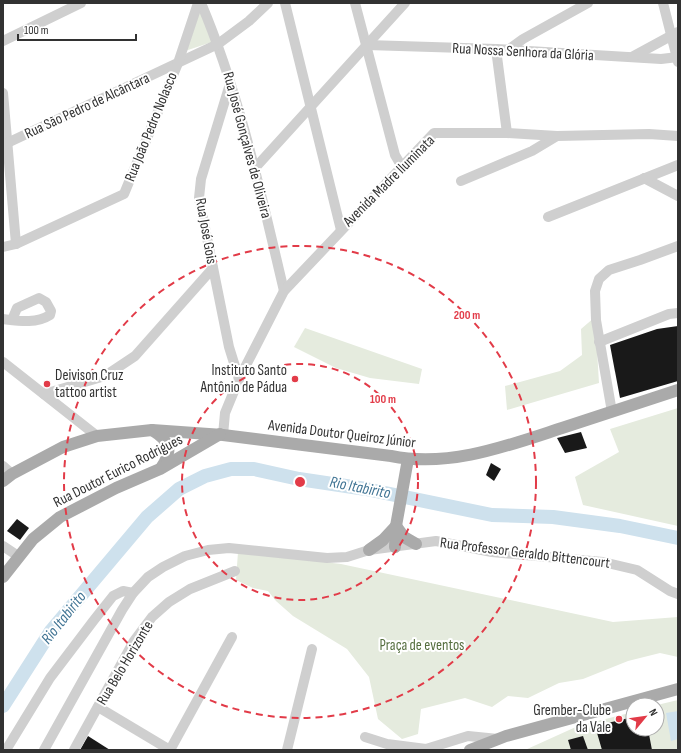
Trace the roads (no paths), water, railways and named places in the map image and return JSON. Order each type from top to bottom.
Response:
[{"type":"main road","name":"Avenida Doutor Queiroz Júnior","points":[[6,474],[63,447],[96,436],[152,430],[221,434],[408,459],[423,460],[453,458],[492,450],[678,390]]},
{"type":"main road","points":[[152,430],[162,436],[169,448],[169,455],[160,469]]},
{"type":"main road","name":"Rua Doutor Eurico Rodrigues","points":[[3,577],[18,556],[34,539],[60,517],[116,488],[160,469],[221,434]]},
{"type":"main road","points":[[395,546],[396,523],[408,459]]},
{"type":"main road","points":[[396,523],[404,537],[416,544]]},
{"type":"main road","points":[[369,550],[383,540],[396,523]]},
{"type":"main road","points":[[470,750],[498,739],[678,689]]},
{"type":"street","points":[[3,41],[81,3]]},
{"type":"street","name":"Rua José Gonçalves de Oliveira","points":[[199,3],[218,44],[255,168],[284,291]]},
{"type":"street","name":"Rua João Pedro Nolasco","points":[[3,247],[16,244],[124,194],[178,63],[199,3]]},
{"type":"street","name":"Rua São Pedro de Alcântara","points":[[5,144],[218,44],[249,21],[268,3]]},
{"type":"street","points":[[285,3],[309,108],[340,230]]},
{"type":"street","points":[[355,3],[395,156],[402,167]]},
{"type":"street","points":[[255,168],[405,3]]},
{"type":"street","points":[[508,50],[523,39],[588,3]]},
{"type":"street","points":[[663,3],[674,34],[678,59]]},
{"type":"street","points":[[632,57],[674,34]]},
{"type":"street","name":"Rua Nossa Senhora da Glória","points":[[367,45],[496,49],[678,59]]},
{"type":"street","points":[[496,49],[507,134]]},
{"type":"street","name":"Rua José Gois","points":[[230,84],[199,189],[199,198],[229,347],[239,379]]},
{"type":"street","points":[[3,93],[5,144],[16,244]]},
{"type":"street","name":"Avenida Madre Iluminata","points":[[221,434],[225,413],[239,379],[284,291],[340,230],[434,133],[557,136],[649,134],[678,136]]},
{"type":"street","points":[[461,181],[532,150],[557,136]]},
{"type":"street","points":[[548,217],[678,165]]},
{"type":"street","points":[[644,178],[678,196]]},
{"type":"street","points":[[612,412],[598,342],[595,291],[599,279],[609,270],[678,246]]},
{"type":"street","points":[[44,394],[105,376],[135,356],[213,268]]},
{"type":"street","points":[[598,342],[669,314],[678,313]]},
{"type":"street","points":[[3,362],[96,436]]},
{"type":"street","name":"Rua Professor Geraldo Bittencourt","points":[[44,750],[122,610],[134,593],[148,577],[162,567],[185,556],[208,550],[229,548],[327,558],[347,557],[369,550],[436,541],[492,552],[602,562],[637,570],[670,591],[678,594]]},
{"type":"street","points":[[3,546],[18,556]]},
{"type":"street","name":"Rua Belo Horizonte","points":[[74,750],[134,641],[152,617],[169,602],[190,589],[235,571]]},
{"type":"street","points":[[6,750],[50,678],[113,596],[124,591],[134,593]]},
{"type":"street","points":[[98,708],[170,750],[232,637]]},
{"type":"street","points":[[287,750],[312,649]]},
{"type":"street","points":[[365,737],[387,744],[426,749],[468,736],[498,739]]},
{"type":"water","points":[[678,711],[678,739],[671,741],[666,713]]},
{"type":"waterway","name":"Rio Itabirito","points":[[3,706],[51,631],[147,517],[179,489],[205,476],[231,469],[254,469],[299,479],[366,489],[492,515],[553,517],[620,526],[678,538]]},
{"type":"place","name":"Instituto Santo Antônio de Pádua","points":[[295,379]]},
{"type":"place","name":"Deivison Cruz tattoo artist","points":[[47,384]]},
{"type":"place","name":"Grember-Clube da Vale","points":[[619,719]]},
{"type":"park label","name":"Praça de eventos","points":[[422,645]]}]
